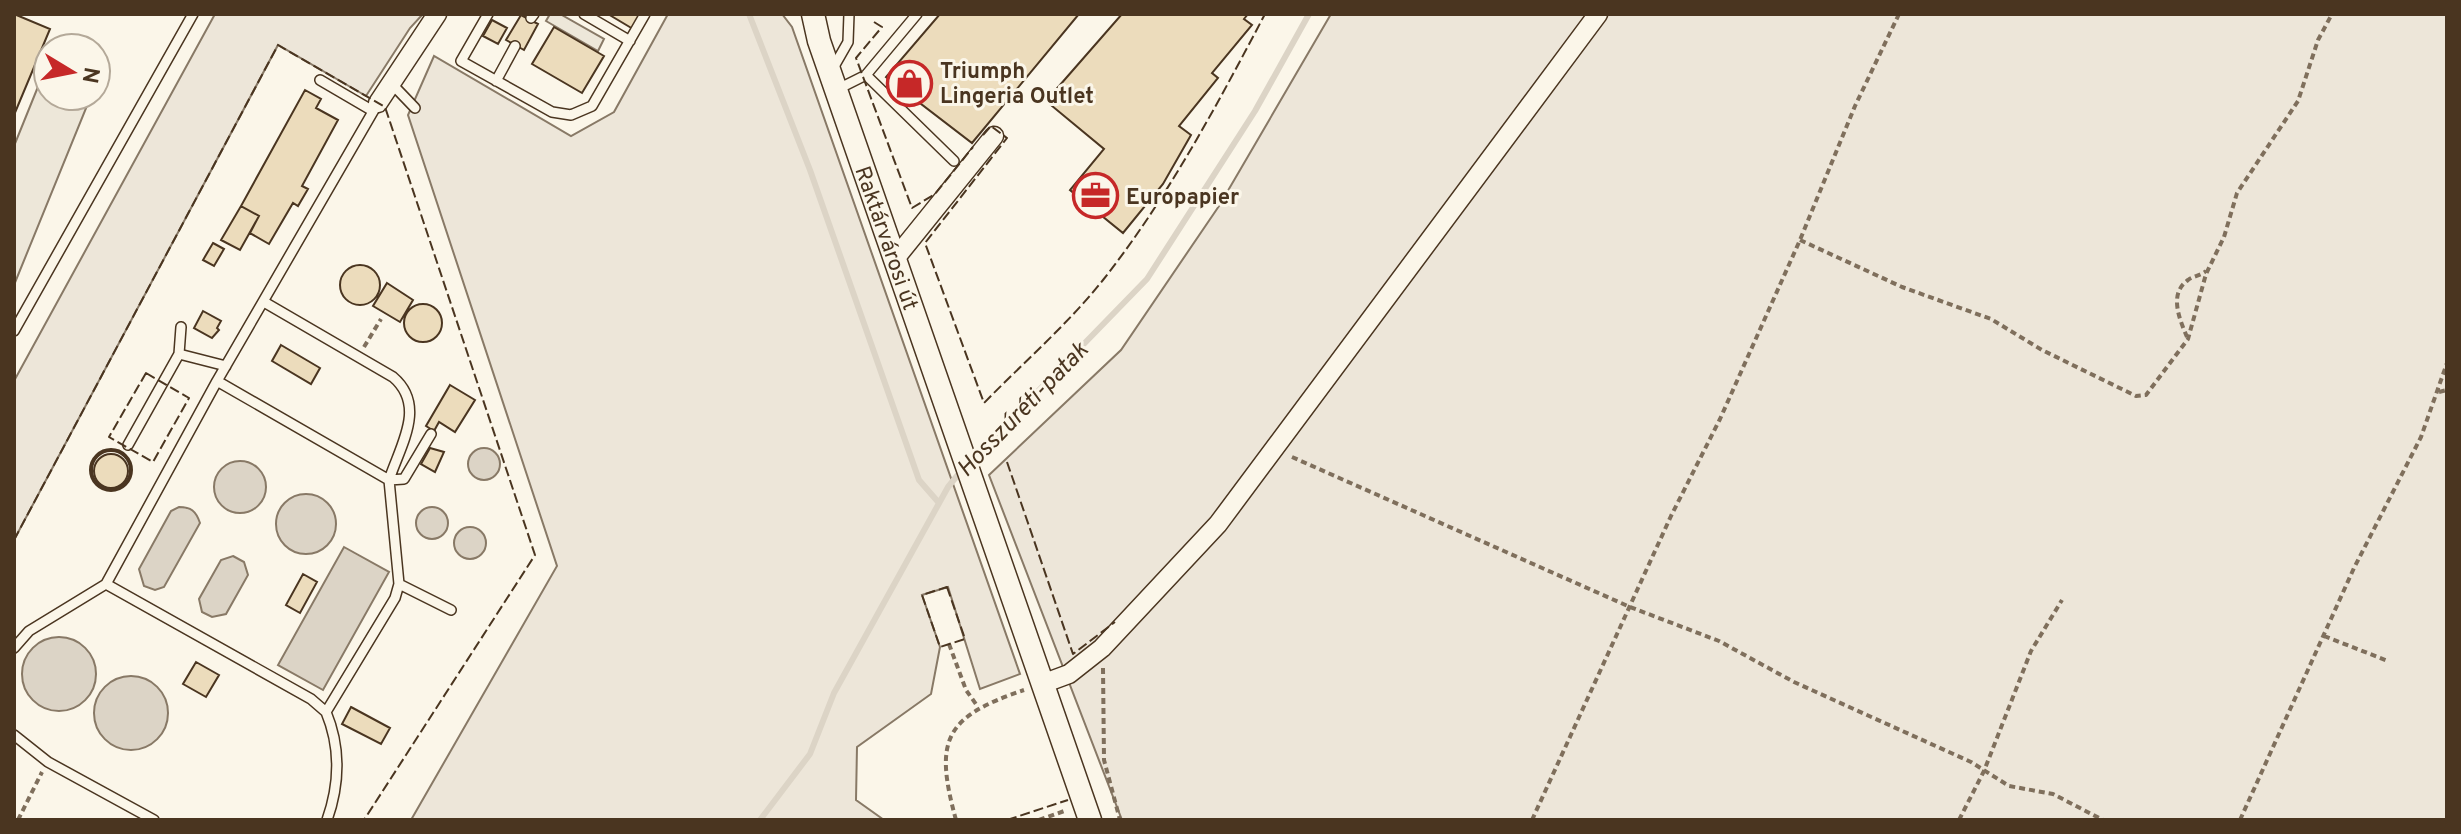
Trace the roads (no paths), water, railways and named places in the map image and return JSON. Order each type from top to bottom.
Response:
[{"type":"street","points":[[376,107],[437,14]]},
{"type":"street","points":[[1042,684],[1069,674],[1102,648],[1218,524],[1598,14]]},
{"type":"street","name":"Raktárvárosi út","points":[[811,15],[1087,813]]},
{"type":"street","points":[[894,260],[994,136]]},
{"type":"lane","points":[[14,331],[193,14]]},
{"type":"lane","points":[[488,14],[461,61],[552,112],[577,114],[597,100],[645,14]]},
{"type":"lane","points":[[834,81],[848,42],[849,14]]},
{"type":"lane","points":[[834,81],[866,75],[917,14]]},
{"type":"lane","points":[[588,15],[630,41]]},
{"type":"lane","points":[[496,81],[515,46]]},
{"type":"lane","points":[[866,75],[954,161]]},
{"type":"lane","points":[[14,648],[29,631],[106,584],[217,381],[376,107],[320,80]]},
{"type":"lane","points":[[391,83],[415,108]]},
{"type":"lane","points":[[264,302],[399,382],[410,402],[408,427],[389,480],[399,584],[395,598],[326,712]]},
{"type":"lane","points":[[128,445],[179,354],[181,327]]},
{"type":"lane","points":[[179,354],[226,366]]},
{"type":"lane","points":[[217,381],[389,480],[404,479],[431,434]]},
{"type":"lane","points":[[106,584],[311,699],[326,712],[333,729],[338,765],[327,820]]},
{"type":"lane","points":[[399,584],[451,610]]},
{"type":"lane","points":[[14,735],[48,762],[154,820]]},
{"type":"waterway","points":[[749,14],[810,170],[919,480],[939,503]]},
{"type":"waterway","name":"Hosszúréti-patak","points":[[971,460],[1147,279],[1255,111],[1309,14]]},
{"type":"waterway","name":"Hosszúréti-patak","points":[[760,820],[810,754],[834,693],[948,487],[961,471]]},
{"type":"place","name":"Triumph Lingeria Outlet","points":[[909,83]]},
{"type":"place","name":"Europapier","points":[[1095,196]]}]
